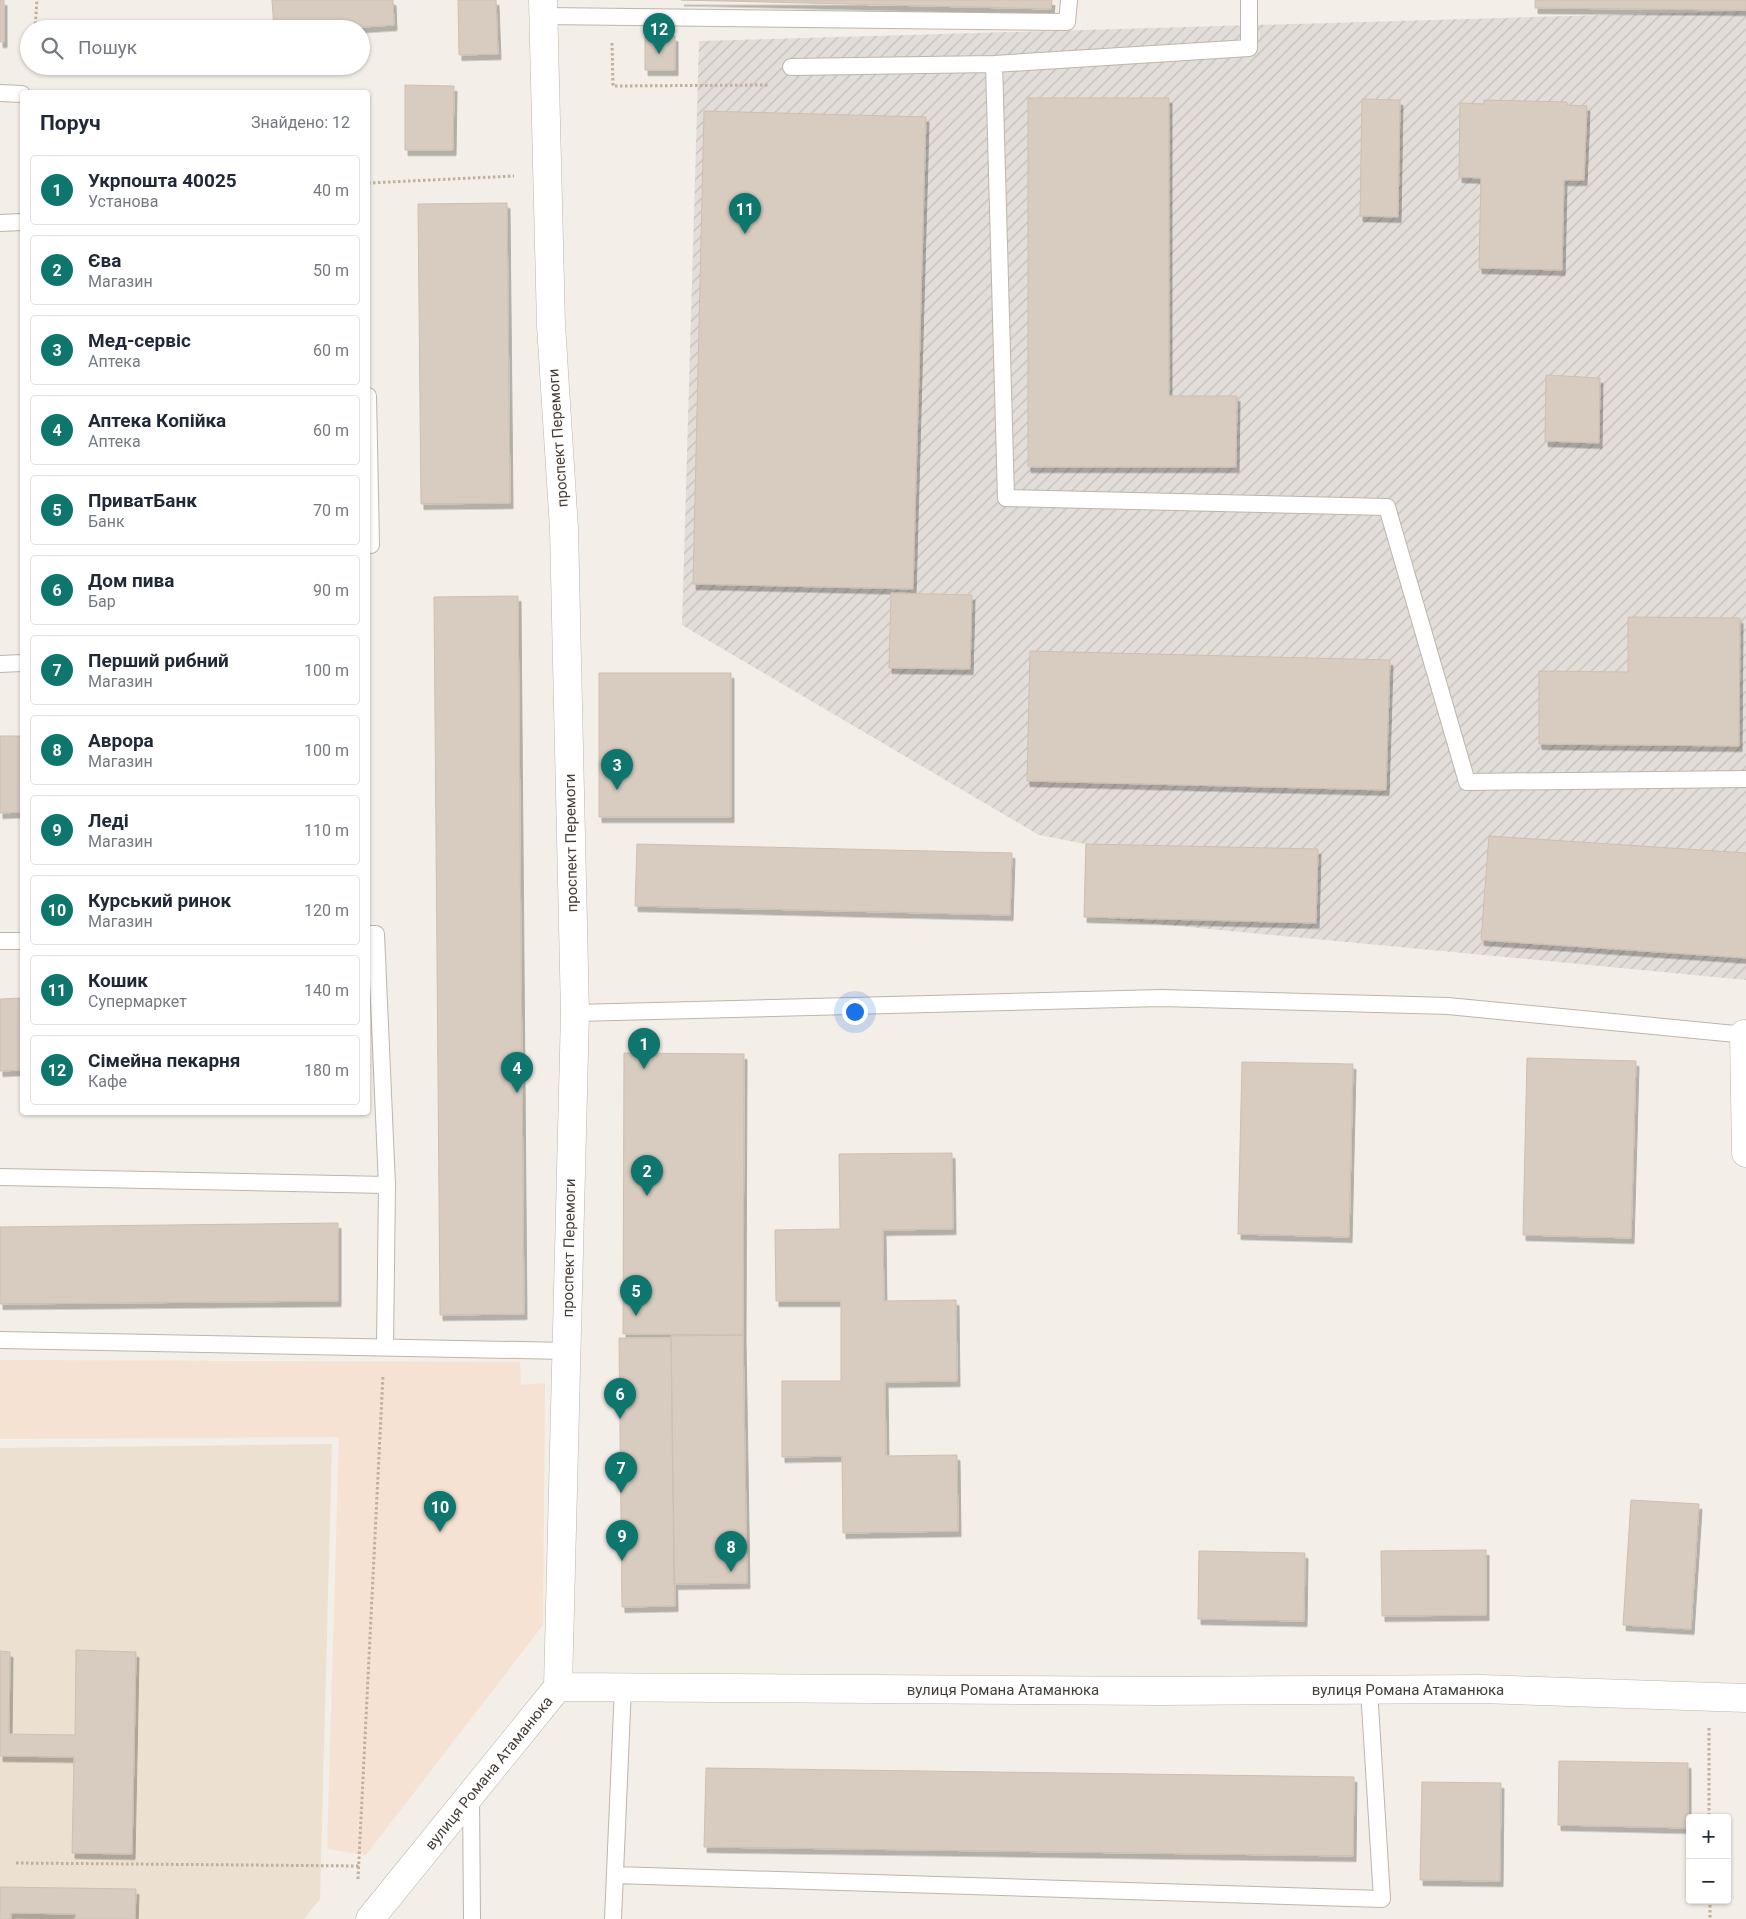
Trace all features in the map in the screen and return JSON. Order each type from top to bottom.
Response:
[{"type":"street","name":"проспект Перемоги","points":[[543,8],[551,325],[564,529],[575,1013],[558,1687]]},
{"type":"street","points":[[1745,1035],[1746,1152]]},
{"type":"street","name":"вулиця Романа Атаманюка","points":[[370,1919],[558,1687],[1150,1691],[1481,1689],[1746,1698]]},
{"type":"lane","points":[[543,8],[611,17],[1067,22],[1069,0]]},
{"type":"lane","points":[[791,67],[994,64],[1249,48],[1249,0]]},
{"type":"lane","points":[[994,64],[1006,498],[1387,507],[1467,782],[1746,779]]},
{"type":"lane","points":[[0,93],[20,94]]},
{"type":"lane","points":[[0,223],[20,222]]},
{"type":"lane","points":[[370,495],[371,545]]},
{"type":"lane","points":[[0,664],[20,663]]},
{"type":"lane","points":[[370,934],[376,934],[387,1185],[385,1347]]},
{"type":"lane","points":[[0,941],[20,941]]},
{"type":"lane","points":[[575,1013],[1161,998],[1448,1006],[1745,1035]]},
{"type":"lane","points":[[0,1177],[387,1185]]},
{"type":"lane","points":[[0,1340],[567,1351]]},
{"type":"lane","points":[[613,1919],[622,1687]]},
{"type":"lane","points":[[615,1875],[1382,1899],[1369,1689]]},
{"type":"lane","points":[[471,1794],[472,1919]]},
{"type":"path","points":[[36,20],[37,0]]},
{"type":"path","points":[[611,17],[613,86],[790,84],[791,67]]},
{"type":"path","points":[[370,183],[547,174]]},
{"type":"path","points":[[358,1884],[385,1347]]},
{"type":"path","points":[[1709,1696],[1709,1814]]},
{"type":"path","points":[[16,1863],[359,1866]]},
{"type":"path","points":[[1710,1904],[1710,1919]]},
{"type":"shaded area","points":[[1746,11],[1746,980],[1084,917],[1085,844],[1039,835],[682,625],[699,41]]},
{"type":"shaded area","points":[[0,1360],[520,1362],[521,1385],[545,1383],[543,1625],[366,1855],[327,1849],[339,1437],[0,1439]]},
{"type":"shaded area","points":[[332,1444],[320,1899],[304,1919],[0,1919],[0,1448]]},
{"type":"building","points":[[0,0],[4,0],[4,42],[0,42]]},
{"type":"building","points":[[272,0],[393,0],[394,25],[370,27],[370,20],[273,20]]},
{"type":"building","points":[[458,0],[496,0],[498,54],[459,55]]},
{"type":"building","points":[[681,0],[1052,0],[1051,9]]},
{"type":"building","points":[[1535,0],[1746,0],[1746,10],[1535,8]]},
{"type":"building","points":[[645,36],[675,36],[675,70],[645,70]]},
{"type":"building","points":[[405,85],[454,86],[453,150],[405,150]]},
{"type":"building","points":[[1028,98],[1169,98],[1169,396],[1237,396],[1236,467],[1028,467]]},
{"type":"building","points":[[1362,99],[1400,100],[1398,217],[1360,216]]},
{"type":"building","points":[[1484,100],[1567,102],[1567,105],[1587,106],[1584,180],[1564,180],[1562,270],[1479,268],[1481,178],[1459,177],[1460,103],[1484,104]]},
{"type":"building","points":[[704,111],[926,117],[913,589],[693,584]]},
{"type":"building","points":[[507,203],[510,503],[421,504],[418,204]]},
{"type":"building","points":[[1546,375],[1600,378],[1599,443],[1545,441]]},
{"type":"building","points":[[891,593],[972,595],[970,669],[889,668]]},
{"type":"building","points":[[518,596],[524,1314],[440,1315],[434,597]]},
{"type":"building","points":[[1628,617],[1740,618],[1739,746],[1539,744],[1539,671],[1628,672]]},
{"type":"building","points":[[1030,651],[1390,660],[1386,790],[1027,781]]},
{"type":"building","points":[[599,673],[731,673],[731,817],[599,817]]},
{"type":"building","points":[[0,736],[20,736],[20,812],[0,813]]},
{"type":"building","points":[[1489,836],[1746,853],[1746,958],[1481,940]]},
{"type":"building","points":[[637,844],[1012,853],[1010,915],[635,906]]},
{"type":"building","points":[[1086,844],[1318,849],[1316,923],[1084,917]]},
{"type":"building","points":[[20,998],[20,1070],[0,1071],[0,999]]},
{"type":"building","points":[[624,1053],[744,1054],[743,1335],[623,1334]]},
{"type":"building","points":[[1527,1058],[1636,1061],[1631,1238],[1523,1235]]},
{"type":"building","points":[[1242,1062],[1353,1064],[1349,1237],[1238,1234]]},
{"type":"building","points":[[952,1153],[953,1229],[883,1230],[884,1301],[956,1300],[957,1381],[885,1382],[886,1456],[957,1455],[958,1531],[843,1533],[842,1456],[782,1457],[782,1381],[841,1381],[841,1301],[776,1301],[775,1230],[840,1229],[839,1154]]},
{"type":"building","points":[[338,1223],[338,1301],[0,1304],[0,1227]]},
{"type":"building","points":[[743,1335],[747,1583],[674,1584],[671,1336]]},
{"type":"building","points":[[619,1338],[671,1338],[675,1606],[622,1607]]},
{"type":"building","points":[[1631,1500],[1699,1504],[1691,1629],[1623,1625]]},
{"type":"building","points":[[1486,1550],[1486,1615],[1382,1616],[1381,1551]]},
{"type":"building","points":[[1199,1551],[1305,1553],[1304,1621],[1198,1619]]},
{"type":"building","points":[[76,1650],[136,1652],[132,1854],[72,1853],[74,1757],[0,1756],[0,1651],[10,1652],[9,1734],[75,1735]]},
{"type":"building","points":[[1559,1761],[1688,1763],[1688,1814],[1686,1814],[1686,1828],[1558,1825]]},
{"type":"building","points":[[706,1768],[1354,1777],[1353,1856],[704,1847]]},
{"type":"building","points":[[1422,1782],[1501,1783],[1500,1881],[1420,1880]]},
{"type":"building","points":[[0,1887],[136,1889],[135,1919],[75,1919],[76,1914],[11,1913],[11,1919],[0,1919]]},
{"type":"place","name":"Сімейна пекарня","points":[[659,54]]},
{"type":"place","name":"Кошик","points":[[745,234]]},
{"type":"place","name":"Мед-сервіс","points":[[617,790]]},
{"type":"place","name":"Укрпошта 40025","points":[[644,1069]]},
{"type":"place","name":"Аптека Копійка","points":[[517,1093]]},
{"type":"place","name":"Єва","points":[[647,1196]]},
{"type":"place","name":"ПриватБанк","points":[[636,1316]]},
{"type":"place","name":"Дом пива","points":[[620,1419]]},
{"type":"place","name":"Перший рибний","points":[[621,1493]]},
{"type":"place","name":"Курський ринок","points":[[440,1532]]},
{"type":"place","name":"Леді","points":[[622,1561]]},
{"type":"place","name":"Аврора","points":[[731,1572]]}]
